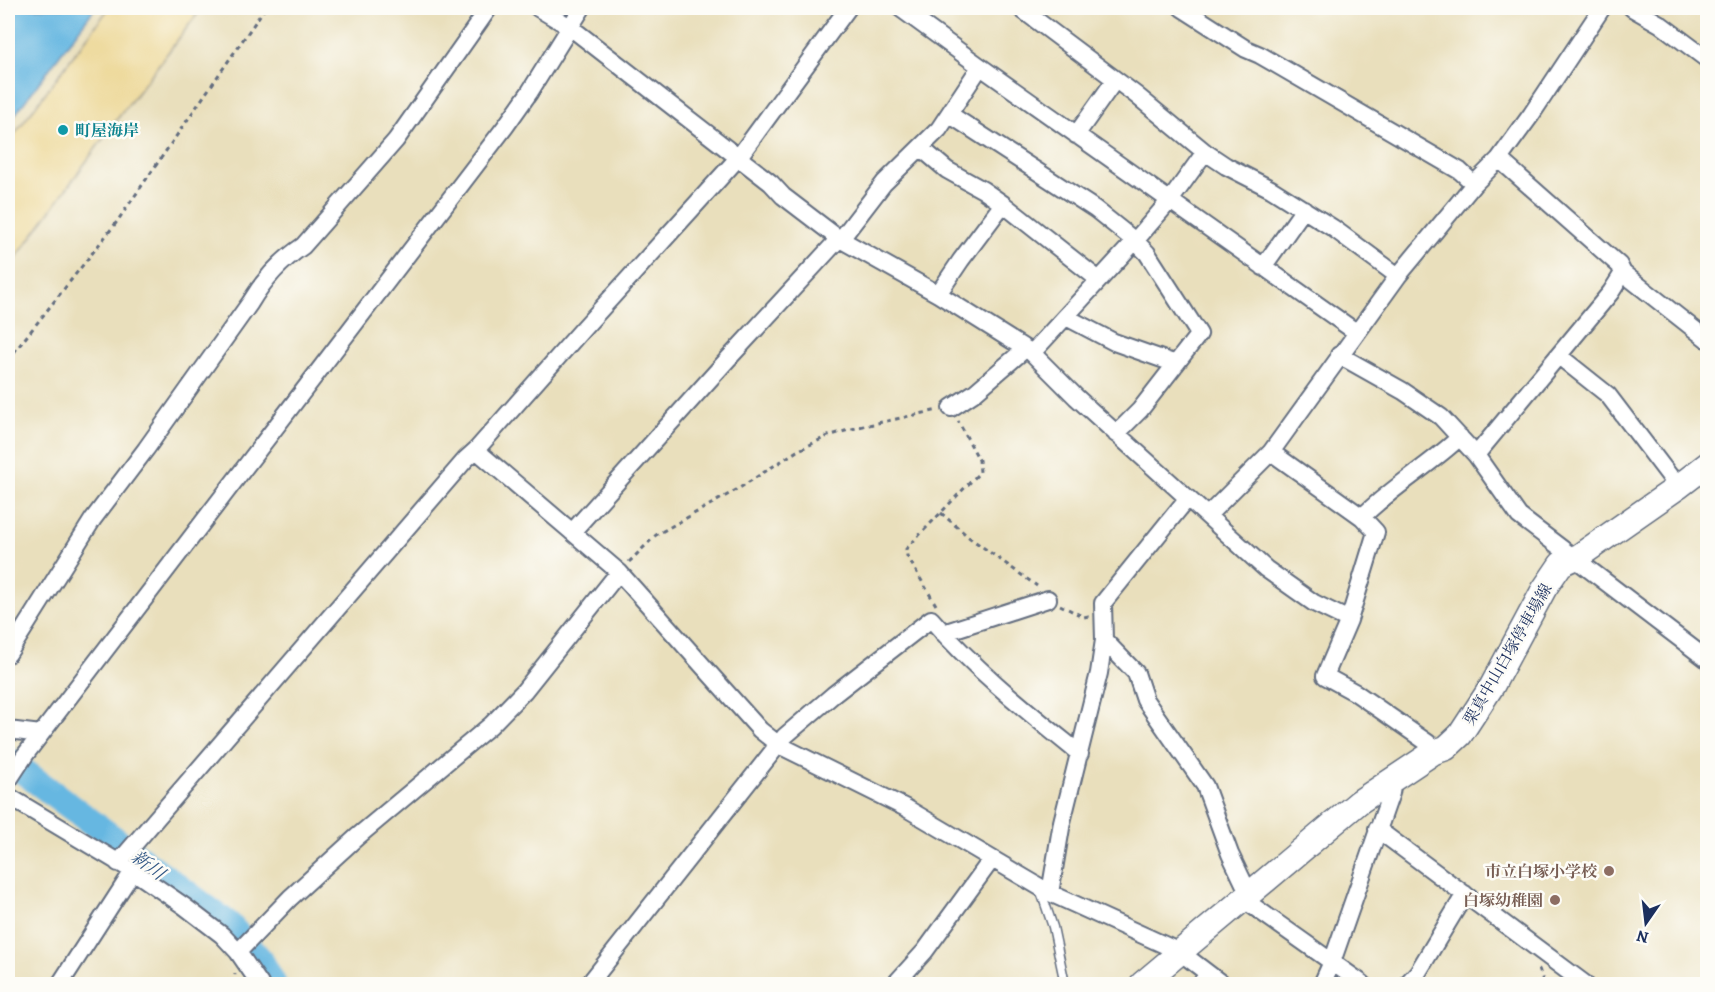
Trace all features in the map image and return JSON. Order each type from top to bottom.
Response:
[{"type":"main road","name":"栗真中山白塚停車場線","points":[[1142,984],[1359,802],[1434,752],[1446,748],[1460,735],[1492,686],[1544,589],[1561,564],[1574,559],[1678,487],[1707,464]]},
{"type":"street","points":[[8,654],[93,519],[146,449],[259,288],[293,252],[303,246],[396,140],[489,8]]},
{"type":"street","points":[[538,8],[570,27],[771,183],[783,196],[839,239],[938,294],[1028,351],[1266,569],[1314,603],[1349,620]]},
{"type":"street","points":[[8,781],[25,755],[505,127],[530,93],[582,8]]},
{"type":"street","points":[[60,984],[135,843],[466,459],[738,158],[848,8]]},
{"type":"street","points":[[900,8],[1356,332]]},
{"type":"street","points":[[1020,8],[1136,95],[1205,152],[1304,209],[1398,276]]},
{"type":"street","points":[[1182,8],[1246,49],[1460,171],[1474,184]]},
{"type":"street","points":[[1208,515],[1271,452],[1398,276],[1474,184],[1499,159],[1602,8]]},
{"type":"street","points":[[1632,8],[1660,24],[1707,60]]},
{"type":"street","points":[[572,532],[735,350],[839,239],[884,183],[921,148],[949,114],[980,67]]},
{"type":"street","points":[[1076,135],[1115,80]]},
{"type":"street","points":[[949,114],[1095,209],[1135,241],[1147,253],[1199,334],[1140,410],[1116,434]]},
{"type":"street","points":[[921,148],[947,170],[1003,204],[1099,280]]},
{"type":"street","points":[[951,408],[1028,351],[1066,317],[1172,198],[1205,152]]},
{"type":"street","points":[[1499,159],[1619,265],[1623,273],[1707,340]]},
{"type":"street","points":[[938,294],[1003,204]]},
{"type":"street","points":[[1263,267],[1304,209]]},
{"type":"street","points":[[1476,455],[1611,292],[1623,273]]},
{"type":"street","points":[[1066,317],[1114,342],[1176,364]]},
{"type":"street","points":[[1340,355],[1403,391],[1441,417],[1476,455],[1519,516],[1707,660]]},
{"type":"street","points":[[1559,356],[1608,395],[1678,487]]},
{"type":"street","points":[[1362,517],[1376,503],[1444,452],[1460,437]]},
{"type":"street","points":[[476,450],[619,572],[760,730],[779,745],[906,807],[1045,890],[1180,952],[1200,978],[1222,984]]},
{"type":"street","points":[[1271,452],[1362,517],[1376,532],[1349,620],[1325,676],[1365,699],[1428,743],[1434,752]]},
{"type":"street","points":[[1045,890],[1080,754],[1104,640],[1102,603],[1187,499]]},
{"type":"street","points":[[238,951],[290,898],[357,837],[491,725],[524,691],[619,572]]},
{"type":"street","points":[[943,633],[1048,599]]},
{"type":"street","points":[[589,984],[785,736],[833,695],[931,619],[1005,695],[1080,754]]},
{"type":"street","points":[[1104,640],[1136,673],[1145,700],[1205,786],[1246,896],[1363,984]]},
{"type":"street","points":[[8,730],[41,734]]},
{"type":"street","points":[[1322,984],[1332,962],[1391,793],[1393,781]]},
{"type":"street","points":[[8,796],[124,864],[222,935],[238,951],[260,984]]},
{"type":"street","points":[[1377,829],[1586,984]]},
{"type":"street","points":[[895,984],[925,951],[992,859]]},
{"type":"street","points":[[1407,984],[1418,972],[1464,894]]},
{"type":"lane","points":[[1045,890],[1065,984]]},
{"type":"path","points":[[8,360],[116,223],[265,8]]},
{"type":"path","points":[[619,572],[656,535],[738,489],[797,451],[828,436],[859,427],[951,408],[979,460],[980,472],[906,549],[907,556],[940,611],[931,619]]},
{"type":"path","points":[[941,513],[970,538],[1041,589],[1048,599],[1084,618],[1103,612]]},
{"type":"sand","name":"町屋海岸","points":[[109,8],[202,8],[8,269],[8,143]]},
{"type":"water","points":[[8,8],[95,8],[8,124]]},
{"type":"waterway","name":"新川","points":[[8,760],[228,924],[260,960],[273,984]]},
{"type":"place","name":"町屋海岸","points":[[63,130]]},
{"type":"place","name":"市立白塚小学校","points":[[1609,871]]},
{"type":"place","name":"白塚幼稚園","points":[[1555,900]]}]
